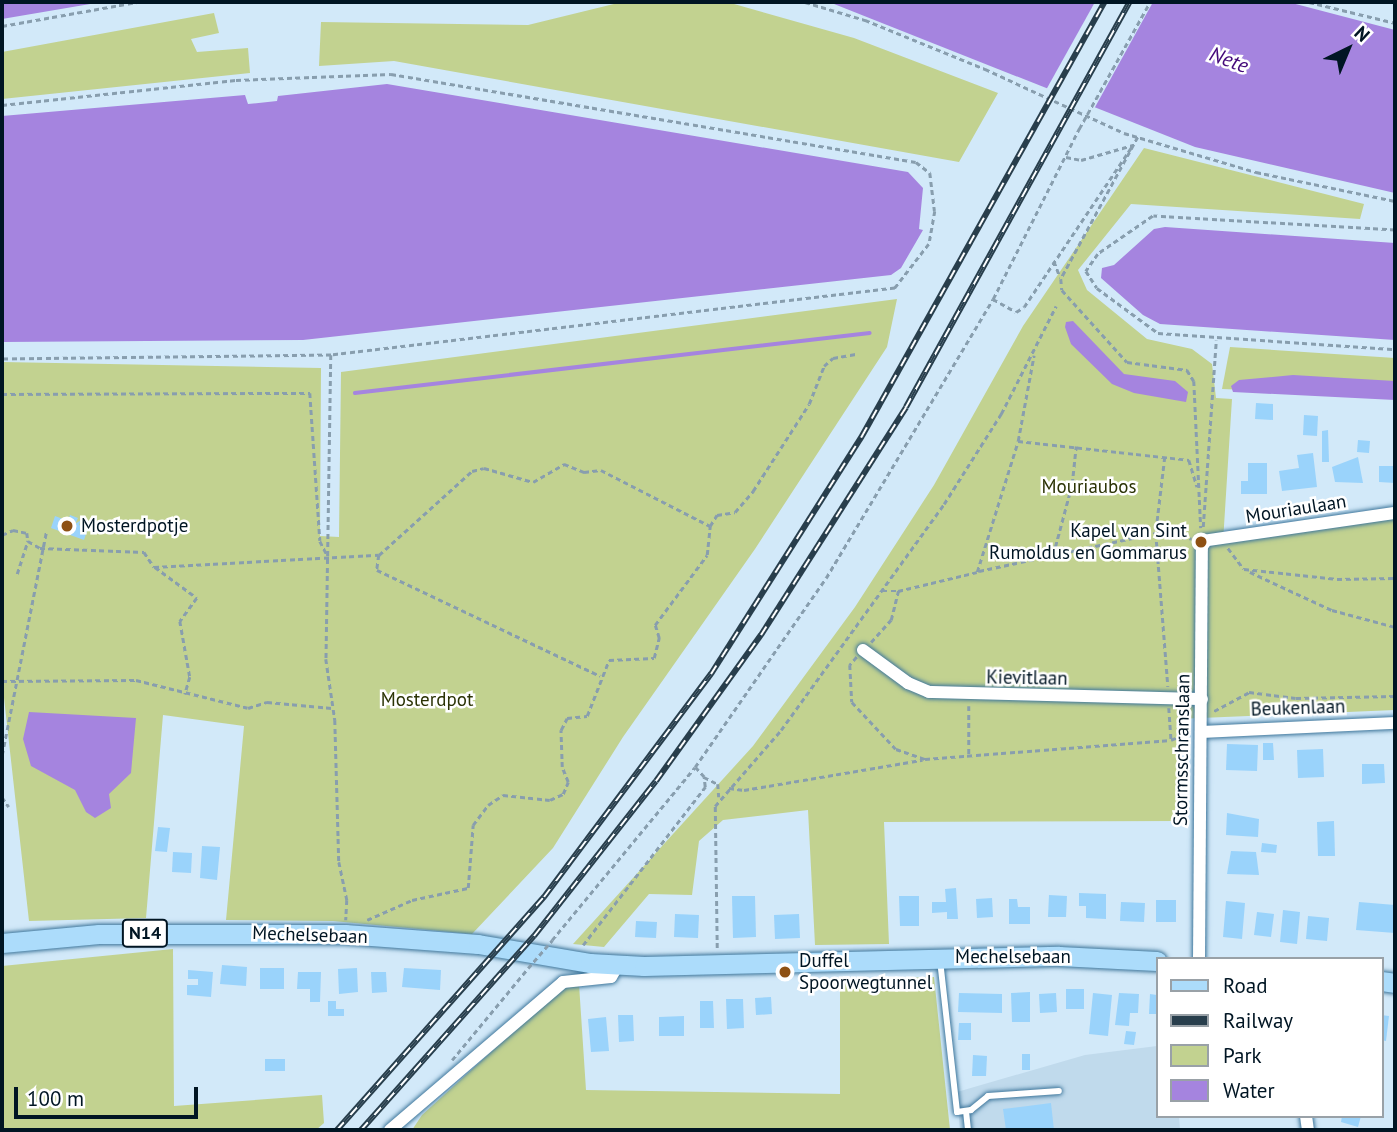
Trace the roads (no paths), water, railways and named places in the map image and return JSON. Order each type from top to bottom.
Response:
[{"type":"main road","name":"Mechelsebaan","points":[[2,943],[111,933],[353,928],[618,965],[1059,956],[1156,961]]},
{"type":"street","name":"Mouriaulaan","points":[[1202,541],[1395,513]]},
{"type":"street","name":"Stormsschranslaan","points":[[1199,957],[1202,541]]},
{"type":"street","name":"Kievitlaan","points":[[863,650],[908,683],[929,692],[968,696],[1202,699]]},
{"type":"street","name":"Beukenlaan","points":[[1202,725],[1395,723]]},
{"type":"street","name":"Mechelsebaan","points":[[390,1130],[563,982],[611,977],[618,965]]},
{"type":"lane","points":[[940,958],[957,1112],[966,1111],[988,1096],[1059,1091]]},
{"type":"lane","points":[[966,1111],[968,1130]]},
{"type":"water","points":[[2,2],[102,2],[2,19]]},
{"type":"water","name":"Nete","points":[[829,2],[1288,2],[1395,30],[1395,193],[1195,147]]},
{"type":"water","points":[[387,84],[908,172],[923,188],[919,229],[923,230],[901,268],[891,275],[303,340],[2,342],[2,116],[245,95],[248,104],[277,101],[278,96]]},
{"type":"water","points":[[1165,227],[1395,243],[1395,340],[1160,324],[1143,315],[1101,278],[1102,268],[1114,265],[1154,229]]},
{"type":"water","points":[[1073,321],[1124,374],[1175,381],[1188,392],[1186,402],[1134,393],[1112,384],[1071,344],[1065,327],[1066,322]]},
{"type":"water","points":[[1293,375],[1395,381],[1395,400],[1233,392],[1231,386],[1239,380]]},
{"type":"water","points":[[29,712],[136,718],[131,773],[109,794],[111,808],[95,818],[86,812],[75,790],[31,766],[23,739]]},
{"type":"waterway","points":[[355,393],[870,333]]},
{"type":"railway","points":[[337,1130],[544,897],[711,674],[862,436],[1105,2]]},
{"type":"railway","points":[[361,1130],[534,936],[656,781],[761,635],[906,407],[1130,2]]},
{"type":"place","name":"Mosterdpotje","points":[[67,526]]},
{"type":"place","name":"Kapel van Sint Rumoldus en Gommarus","points":[[1201,542]]},
{"type":"place","name":"Duffel Spoorwegtunnel","points":[[785,972]]},
{"type":"park label","name":"Mouriaubos","points":[[1089,487]]},
{"type":"park label","name":"Mosterdpot","points":[[427,700]]}]
